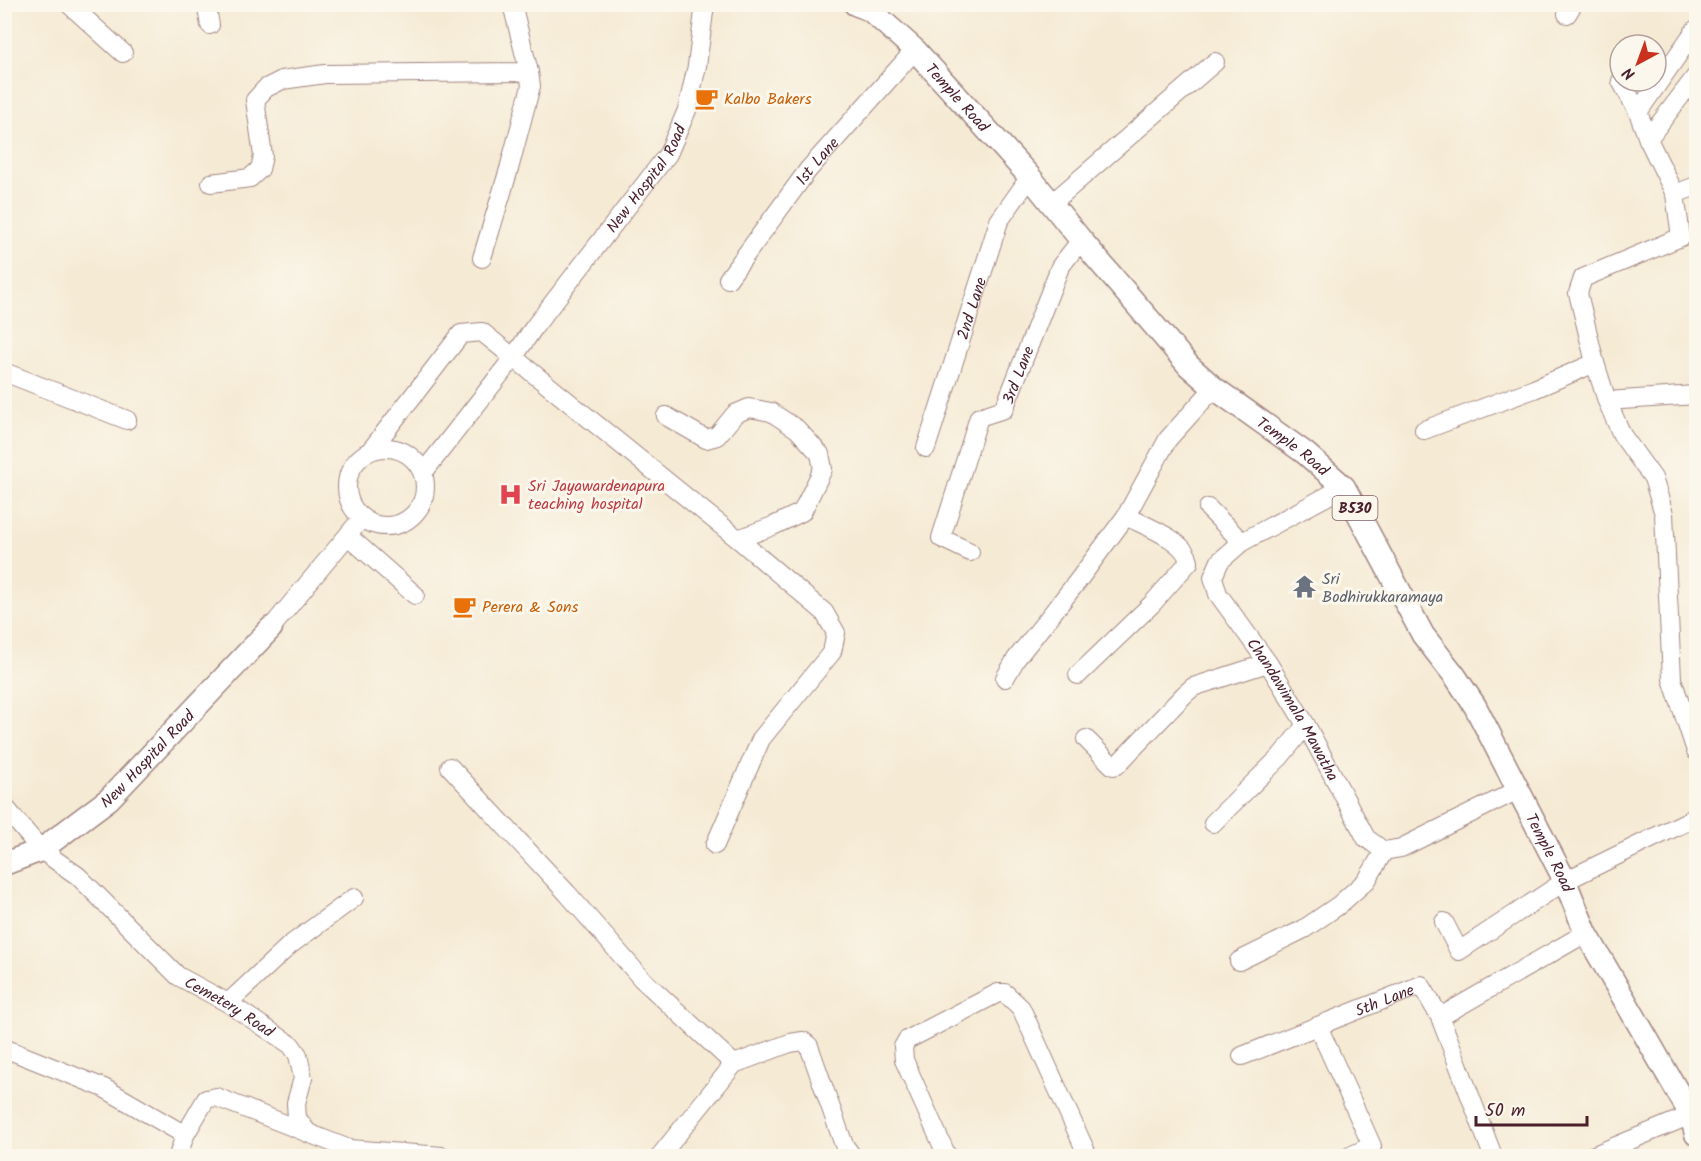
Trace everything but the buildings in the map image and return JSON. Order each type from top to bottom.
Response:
[{"type":"main road","name":"Temple Road","points":[[855,4],[870,10],[915,50],[1030,177],[1189,366],[1214,388],[1305,453],[1344,487],[1423,635],[1475,706],[1565,881],[1586,933],[1694,1125]]},
{"type":"main road","name":"New Hospital Road","points":[[4,864],[41,850],[109,799],[270,628]]},
{"type":"street","points":[[69,4],[123,53]]},
{"type":"street","points":[[206,4],[210,25]]},
{"type":"street","points":[[482,258],[531,86],[512,4]]},
{"type":"street","name":"New Hospital Road","points":[[423,473],[668,154],[687,110],[697,66],[705,4]]},
{"type":"street","points":[[1638,112],[1696,29]]},
{"type":"street","name":"1st Lane","points":[[728,279],[808,170],[915,50]]},
{"type":"street","points":[[1052,203],[1215,62]]},
{"type":"street","points":[[211,183],[250,178],[260,169],[263,156],[255,99],[266,87],[282,80],[325,74],[529,72]]},
{"type":"street","points":[[1648,139],[1696,76]]},
{"type":"street","points":[[1628,93],[1674,194],[1681,237],[1582,278],[1578,293],[1607,401],[1622,435],[1653,478],[1664,514],[1672,679],[1696,750]]},
{"type":"street","name":"2nd Lane","points":[[926,448],[999,221],[1030,177]]},
{"type":"street","points":[[1674,194],[1696,186]]},
{"type":"street","name":"3rd Lane","points":[[970,552],[941,538],[980,417],[1004,409],[1060,267],[1081,240]]},
{"type":"street","points":[[371,450],[461,334],[482,332],[738,539],[824,612],[836,633],[832,651],[761,740],[715,845]]},
{"type":"street","points":[[1424,430],[1534,389],[1595,363]]},
{"type":"street","points":[[4,372],[127,420]]},
{"type":"street","points":[[1005,678],[1016,659],[1126,516],[1168,439],[1214,388]]},
{"type":"street","points":[[1607,401],[1696,395]]},
{"type":"street","points":[[666,416],[706,439],[717,436],[735,414],[749,408],[771,412],[797,429],[820,454],[823,469],[802,512],[738,539]]},
{"type":"street","points":[[383,447],[396,448],[417,462],[423,473],[426,486],[424,498],[410,519],[399,525],[374,524],[362,518],[348,499],[346,488],[353,465],[371,450],[383,447]]},
{"type":"street","name":"Chandawimala Mawatha","points":[[1344,487],[1242,542],[1220,561],[1213,577],[1218,594],[1268,663],[1306,725],[1366,838],[1384,851]]},
{"type":"street","points":[[1208,508],[1242,542]]},
{"type":"street","points":[[1078,675],[1152,604],[1189,562],[1188,555],[1171,539],[1126,516]]},
{"type":"street","points":[[270,628],[362,518]]},
{"type":"street","points":[[348,536],[415,595]]},
{"type":"street","points":[[1086,739],[1113,766],[1117,765],[1193,687],[1268,663]]},
{"type":"street","points":[[1213,824],[1280,757],[1306,725]]},
{"type":"street","points":[[450,767],[567,893],[642,979],[734,1064]]},
{"type":"street","points":[[1239,961],[1304,929],[1339,905],[1367,880],[1384,851],[1401,848],[1518,790]]},
{"type":"street","name":"Cemetery Road","points":[[4,806],[41,850],[78,876],[178,976],[228,1003],[291,1045],[298,1055],[303,1078],[296,1103],[297,1118],[308,1133]]},
{"type":"street","points":[[1444,922],[1459,951],[1565,881],[1696,817]]},
{"type":"street","points":[[228,1003],[291,945],[354,898]]},
{"type":"street","points":[[1440,1017],[1586,933]]},
{"type":"street","name":"5th Lane","points":[[1242,1056],[1421,985],[1440,1017],[1493,1156]]},
{"type":"street","points":[[947,1156],[904,1060],[903,1047],[907,1040],[998,993],[1005,993],[1022,1008],[1088,1156]]},
{"type":"street","points":[[1318,1026],[1372,1146],[1350,1156]]},
{"type":"street","points":[[660,1156],[734,1064],[790,1042],[803,1041],[809,1046],[844,1145],[852,1156]]},
{"type":"street","points":[[4,1048],[104,1088],[185,1135]]},
{"type":"street","points":[[178,1156],[185,1135],[206,1099],[216,1097],[349,1149],[442,1156]]},
{"type":"street","points":[[1592,1156],[1694,1125]]},
{"type":"place","name":"Kalbo Bakers","points":[[706,98]]},
{"type":"place","name":"Sri Jayawardenapura teaching hospital","points":[[510,494]]},
{"type":"place","name":"Sri Bodhirukkaramaya","points":[[1304,587]]},
{"type":"place","name":"Perera & Sons","points":[[464,606]]}]
